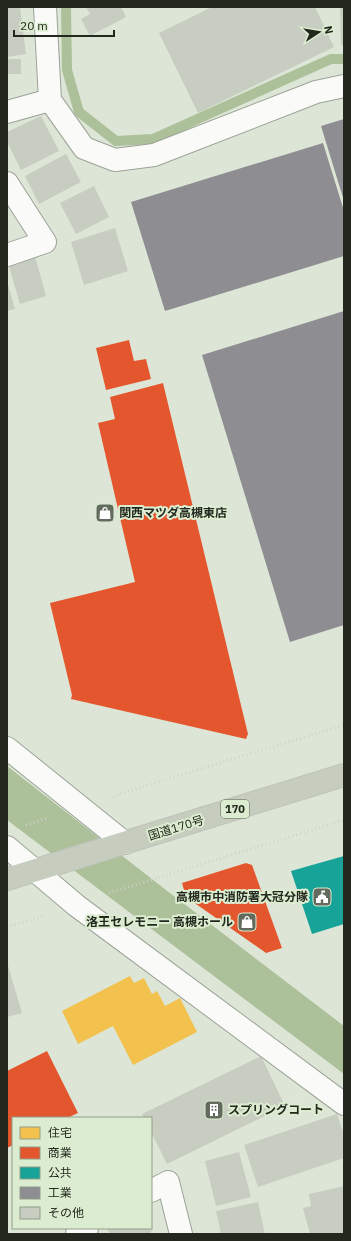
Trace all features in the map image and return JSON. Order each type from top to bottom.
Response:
[{"type":"highway","name":"国道170号","points":[[7,880],[344,775]]},
{"type":"street","points":[[45,7],[50,100],[84,148],[115,160],[154,155],[316,92],[344,86]]},
{"type":"street","points":[[7,112],[50,100]]},
{"type":"street","points":[[7,182],[45,242],[7,254]]},
{"type":"street","points":[[7,748],[78,809],[125,843]]},
{"type":"street","points":[[7,847],[77,906],[344,1104]]},
{"type":"street","points":[[152,1191],[168,1182],[181,1234]]},
{"type":"path","points":[[21,827],[122,793],[344,725]]},
{"type":"path","points":[[107,893],[344,820]]},
{"type":"path","points":[[7,927],[48,915]]},
{"type":"shaded area","points":[[7,766],[344,1026],[344,1074],[7,820]]},
{"type":"building: 住宅","points":[[130,976],[134,983],[144,978],[152,994],[157,991],[165,1006],[180,998],[197,1032],[133,1065],[113,1026],[78,1044],[62,1011]]},
{"type":"building: 商業","points":[[129,340],[134,361],[146,359],[151,379],[106,390],[96,348]]},
{"type":"building: 商業","points":[[163,383],[248,734],[246,739],[71,699],[72,695],[50,603],[135,582],[98,423],[115,419],[110,397]]},
{"type":"building: 商業","name":"洛王セレモニー 高槻ホール","points":[[246,863],[252,865],[282,948],[266,953],[186,897],[182,883]]},
{"type":"building: 商業","points":[[47,1051],[78,1113],[69,1117],[12,1117],[12,1146],[7,1148],[7,1071]]},
{"type":"building: 公共","name":"高槻市中消防署大冠分隊","points":[[344,856],[344,924],[312,934],[291,871]]},
{"type":"building: 工業","points":[[344,119],[344,201],[321,126]]},
{"type":"building: 工業","points":[[323,143],[344,211],[344,256],[165,311],[131,202]]},
{"type":"building: 工業","points":[[344,311],[344,625],[290,642],[202,355]]},
{"type":"building: その他","points":[[7,7],[20,7],[26,54],[7,57]]},
{"type":"building: その他","points":[[86,7],[121,7],[126,17],[90,36],[81,19],[90,14]]},
{"type":"building: その他","points":[[212,7],[315,7],[334,47],[198,113],[159,33]]},
{"type":"building: その他","points":[[340,7],[344,7],[344,45],[341,45]]},
{"type":"building: その他","points":[[7,59],[21,59],[21,74],[7,74]]},
{"type":"building: その他","points":[[41,116],[59,151],[21,170],[7,142],[7,132]]},
{"type":"building: その他","points":[[66,154],[81,182],[39,204],[25,176]]},
{"type":"building: その他","points":[[94,186],[109,217],[76,234],[60,203]]},
{"type":"building: その他","points":[[115,228],[128,271],[84,285],[71,242]]},
{"type":"building: その他","points":[[35,256],[46,296],[20,304],[8,263]]},
{"type":"building: その他","points":[[7,281],[15,309],[7,311]]},
{"type":"building: その他","points":[[7,962],[22,1013],[7,1017]]},
{"type":"building: その他","name":"スプリングコート","points":[[261,1056],[285,1106],[167,1164],[152,1134],[152,1117],[144,1117],[142,1114]]},
{"type":"building: その他","points":[[337,1114],[344,1135],[344,1158],[258,1187],[244,1145]]},
{"type":"building: その他","points":[[239,1152],[251,1197],[216,1206],[205,1161]]},
{"type":"building: その他","points":[[344,1186],[344,1234],[310,1234],[303,1208],[311,1206],[309,1194]]},
{"type":"building: その他","points":[[258,1202],[265,1234],[221,1234],[216,1211]]},
{"type":"building: その他","points":[[107,1229],[151,1229],[152,1231],[149,1234],[111,1234]]},
{"type":"waterway","points":[[66,7],[67,70],[79,112],[116,141],[153,139],[331,59],[344,59]]},
{"type":"place","name":"関西マツダ高槻東店","points":[[105,513]]},
{"type":"place","name":"高槻市中消防署大冠分隊","points":[[322,897]]},
{"type":"place","name":"洛王セレモニー 高槻ホール","points":[[247,922]]},
{"type":"place","name":"スプリングコート","points":[[214,1110]]}]
